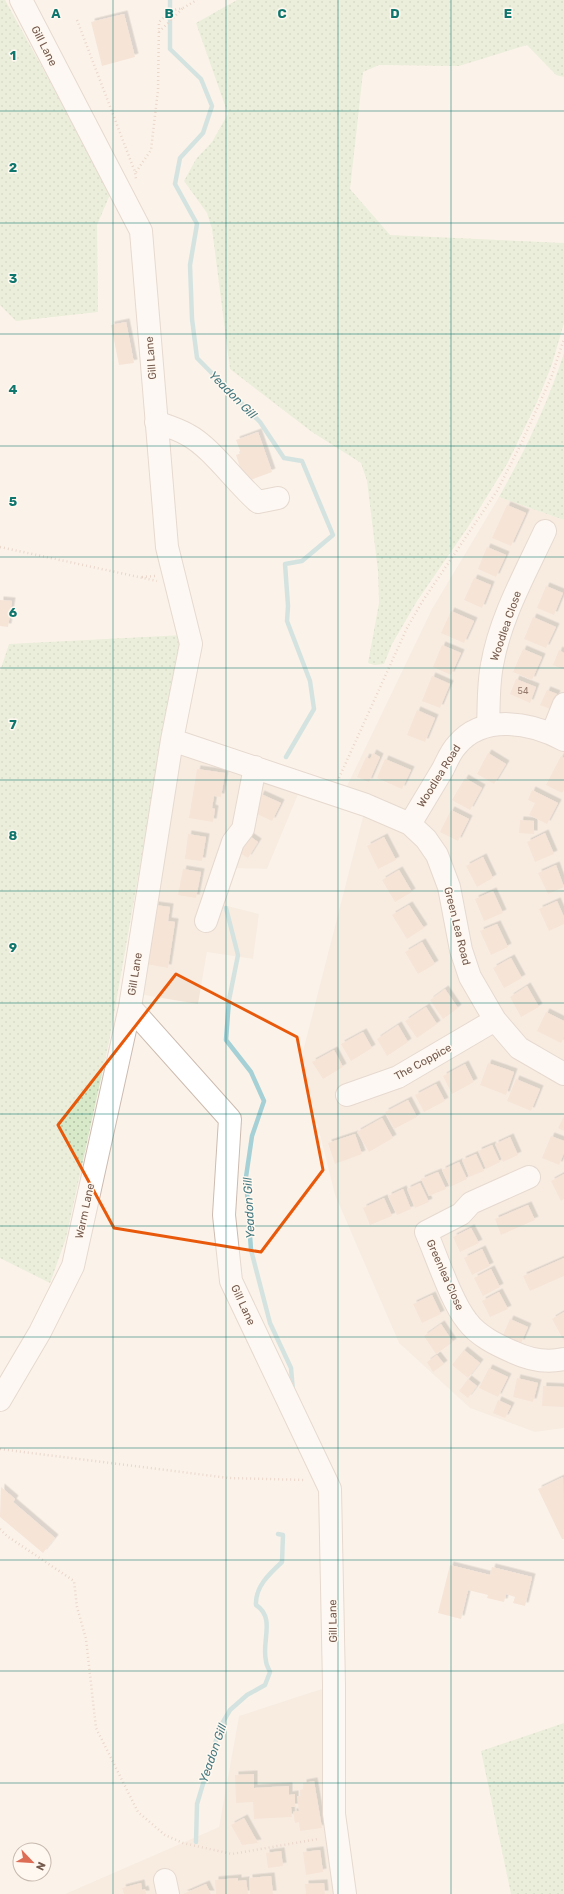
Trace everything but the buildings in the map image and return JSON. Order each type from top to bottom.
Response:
[{"type":"street","name":"Gill Lane","points":[[21,0],[141,231],[167,547],[190,644],[172,740],[130,1007],[230,1119],[224,1215],[231,1281],[330,1489],[334,1685],[334,1814],[345,1894]]},
{"type":"street","points":[[156,422],[189,435],[206,449],[243,489],[258,502],[278,498]]},
{"type":"street","name":"Woodlea Close","points":[[488,726],[492,667],[495,652],[512,602],[544,531]]},
{"type":"street","points":[[558,737],[564,704]]},
{"type":"street","name":"Woodlea Road","points":[[410,824],[457,745],[471,734],[488,726],[517,724],[558,737]]},
{"type":"street","points":[[172,740],[335,795]]},
{"type":"street","points":[[206,921],[233,842],[243,829],[255,768]]},
{"type":"street","name":"Green Lea Road","points":[[335,795],[366,805],[410,824],[426,839],[437,855],[449,887],[461,950],[470,977],[495,1020],[519,1048],[564,1074]]},
{"type":"street","name":"Warm Lane","points":[[0,1400],[40,1332],[73,1266],[130,1007]]},
{"type":"street","name":"The Coppice","points":[[347,1095],[398,1077],[495,1020]]},
{"type":"street","name":"Greenlea Close","points":[[529,1177],[471,1203],[461,1214],[426,1232],[459,1308],[468,1322],[497,1345],[519,1355],[540,1360],[564,1359]]},
{"type":"path","points":[[160,31],[184,8],[197,0]]},
{"type":"path","points":[[77,20],[135,172],[151,150],[158,90],[159,22],[170,11],[184,8]]},
{"type":"path","points":[[335,795],[407,628],[422,602],[497,491],[541,401],[564,338]]},
{"type":"path","points":[[0,547],[155,581],[175,581]]},
{"type":"path","points":[[0,1449],[229,1478],[326,1481]]},
{"type":"path","points":[[0,1529],[7,1536],[74,1581],[77,1607],[86,1639],[96,1728],[138,1812],[166,1835],[183,1843],[232,1854],[337,1835]]},
{"type":"highlighted area","points":[[176,974],[297,1037],[323,1170],[261,1252],[114,1228],[58,1125]]},
{"type":"shaded area","points":[[499,497],[564,520],[564,1428],[535,1432],[470,1408],[399,1343],[335,1195],[301,1059],[366,805],[346,788],[432,609]]},
{"type":"shaded area","points":[[172,740],[302,785],[267,869],[233,868],[224,905],[259,914],[253,959],[207,952],[198,1004],[132,993]]},
{"type":"shaded area","points":[[334,1685],[345,1894],[65,1894],[219,1827],[239,1716]]},
{"type":"green space","points":[[0,0],[5,0],[111,192],[97,225],[98,312],[16,321],[0,305]]},
{"type":"green space","points":[[237,0],[564,0],[564,77],[556,75],[527,45],[459,66],[379,65],[363,72],[350,189],[390,235],[564,243],[564,323],[552,364],[537,402],[507,464],[468,527],[417,601],[392,644],[384,664],[374,665],[368,663],[379,603],[378,571],[367,481],[361,463],[312,432],[230,369],[212,229],[207,213],[184,181],[196,159],[212,142],[228,114],[196,23]]},
{"type":"green space","points":[[564,353],[564,520],[499,497],[535,426],[551,390]]},
{"type":"green space","points":[[184,635],[166,719],[109,1042],[66,1238],[50,1283],[0,1258],[0,671],[9,644]]},
{"type":"green space","points":[[564,1723],[564,1894],[511,1894],[481,1751]]},
{"type":"waterway","name":"Yeadon Gill","points":[[170,0],[170,49],[201,79],[212,106],[203,133],[180,158],[175,184],[197,224],[190,265],[192,319],[197,358],[260,422],[284,458],[302,461],[333,535],[302,561],[285,564],[288,606],[287,621],[310,681],[314,709],[286,757]]},
{"type":"waterway","name":"Yeadon Gill","points":[[226,908],[238,955],[229,1000],[226,1040],[251,1072],[264,1101],[252,1136],[246,1177],[251,1250],[270,1323],[291,1368],[293,1391]]},
{"type":"waterway","name":"Yeadon Gill","points":[[196,1842],[197,1804],[220,1727],[230,1710],[247,1695],[265,1685],[270,1672],[266,1664],[265,1654],[267,1623],[262,1610],[256,1605],[256,1598],[264,1581],[282,1562],[283,1535],[278,1534]]}]
